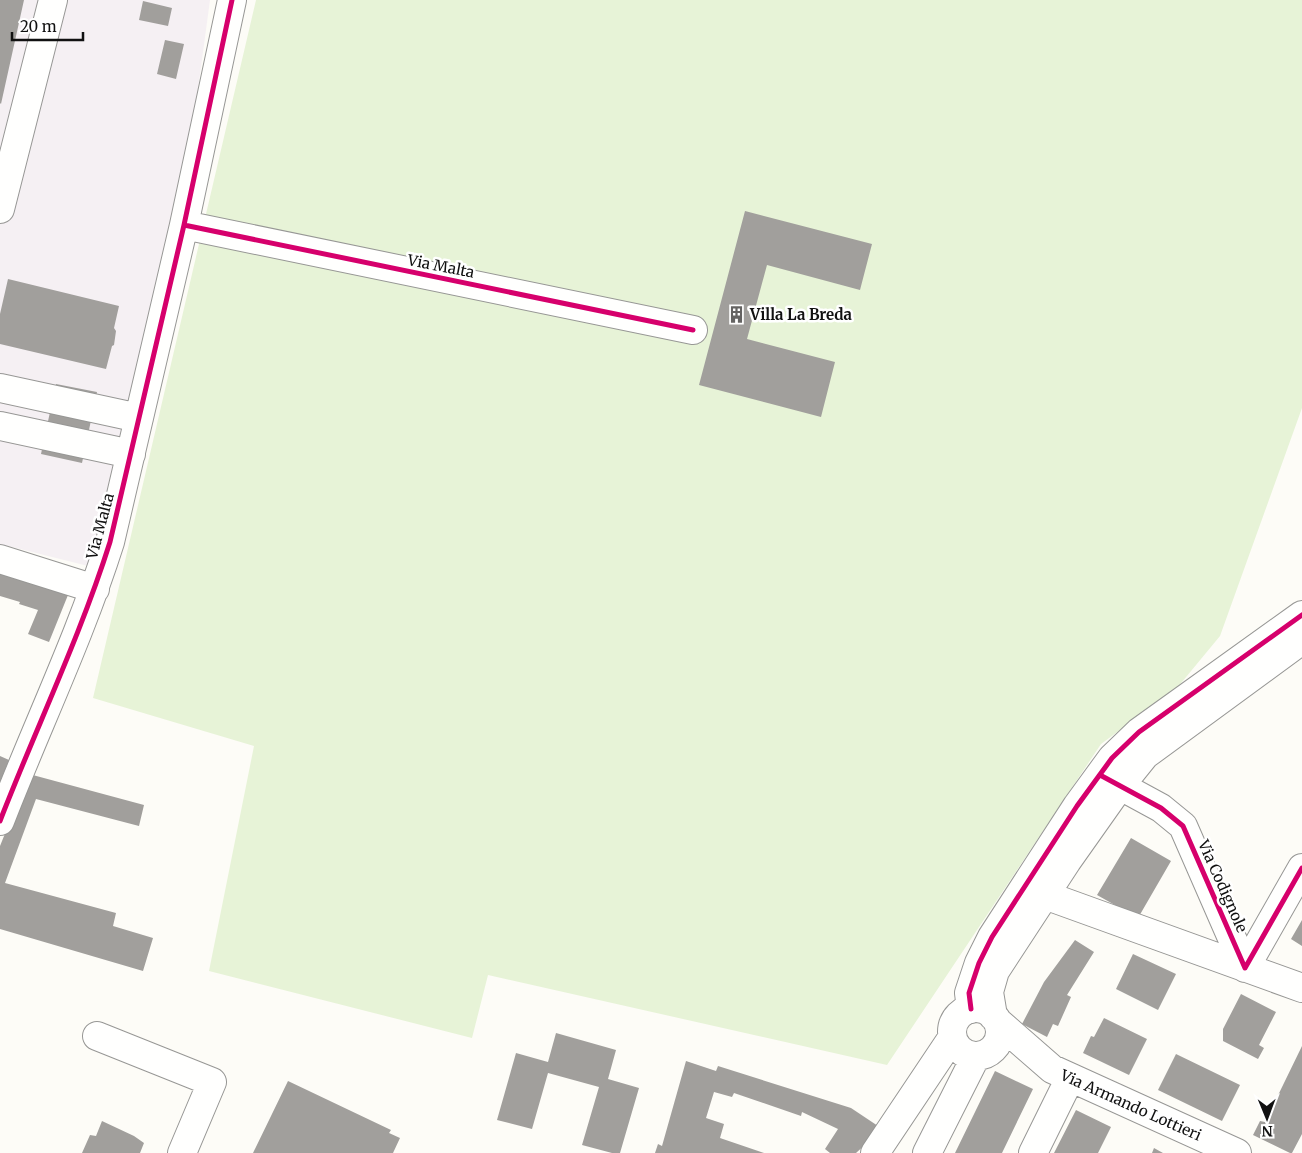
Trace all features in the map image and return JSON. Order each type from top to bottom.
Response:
[{"type":"street","points":[[0,210],[53,0]]},
{"type":"street","name":"Via Malta","points":[[0,821],[24,758],[95,589],[110,542],[184,225],[232,0]]},
{"type":"street","name":"Via Malta","points":[[184,225],[693,330]]},
{"type":"street","points":[[0,388],[139,418]]},
{"type":"street","points":[[0,426],[131,454]]},
{"type":"street","points":[[0,559],[95,589]]},
{"type":"street","points":[[1110,780],[1112,758],[1139,732],[1302,615]]},
{"type":"street","points":[[952,1038],[960,1051],[979,1056],[989,1052],[998,1042],[1000,1035],[970,994],[979,963],[992,938],[1034,891],[1110,780],[1302,640]]},
{"type":"street","name":"Via Codignole","points":[[1110,780],[1162,808],[1183,826],[1245,968]]},
{"type":"street","name":"Via Codignole","points":[[1245,968],[1302,868]]},
{"type":"street","points":[[1034,891],[1302,988]]},
{"type":"street","points":[[874,1153],[952,1038],[954,1022],[958,1016],[987,1015]]},
{"type":"street","name":"Via Armando Lottieri","points":[[987,1015],[1061,1074]]},
{"type":"street","points":[[97,1036],[212,1082],[182,1153]]},
{"type":"street","points":[[927,1153],[979,1056]]},
{"type":"street","name":"Via Armando Lottieri","points":[[979,1056],[1061,1074],[1223,1150]]},
{"type":"street","points":[[1033,1153],[1061,1074]]},
{"type":"shaded area","points":[[0,0],[210,0],[198,89],[163,288],[92,567],[0,544]]},
{"type":"green space","points":[[256,0],[1302,0],[1302,408],[1220,636],[1177,688],[1101,744],[887,1065],[488,975],[472,1038],[209,971],[254,746],[93,698]]},
{"type":"building","points":[[0,0],[24,0],[1,104],[0,103]]},
{"type":"building","points":[[143,1],[172,8],[168,26],[139,20]]},
{"type":"building","points":[[165,40],[184,44],[176,79],[157,74]]},
{"type":"building","name":"Villa La Breda","points":[[745,211],[872,244],[860,290],[767,265],[747,339],[835,362],[821,417],[699,385]]},
{"type":"building","points":[[8,279],[119,306],[114,328],[116,331],[114,345],[112,346],[106,369],[0,344],[0,314]]},
{"type":"building","points":[[56,384],[97,392],[82,463],[41,454]]},
{"type":"building","points":[[0,572],[49,585],[68,595],[49,642],[28,634],[38,610],[0,596]]},
{"type":"building","points":[[0,756],[9,760],[0,782]]},
{"type":"building","points":[[29,774],[144,805],[139,826],[36,799],[5,883],[116,913],[113,926],[153,938],[143,971],[0,929],[0,846]]},
{"type":"building","points":[[1131,838],[1171,861],[1138,918],[1097,895]]},
{"type":"building","points":[[1302,920],[1302,946],[1291,939]]},
{"type":"building","points":[[1075,940],[1094,952],[1067,995],[1071,997],[1058,1026],[1053,1024],[1047,1037],[1022,1024],[1044,982]]},
{"type":"building","points":[[1133,954],[1176,974],[1158,1010],[1116,989]]},
{"type":"building","points":[[1241,994],[1276,1012],[1259,1045],[1264,1048],[1258,1059],[1223,1041],[1223,1029]]},
{"type":"building","points":[[1104,1018],[1147,1039],[1129,1075],[1083,1053],[1091,1036],[1094,1037]]},
{"type":"building","points":[[556,1033],[616,1050],[608,1079],[639,1088],[620,1153],[612,1153],[582,1145],[599,1087],[548,1073],[532,1129],[497,1120],[516,1053],[548,1062]]},
{"type":"building","points":[[1302,1046],[1302,1134],[1292,1153],[1290,1153],[1253,1135],[1260,1121],[1265,1122]]},
{"type":"building","points":[[1176,1054],[1240,1085],[1222,1121],[1158,1090]]},
{"type":"building","points":[[686,1061],[716,1071],[718,1066],[851,1108],[878,1126],[868,1142],[856,1153],[830,1153],[825,1149],[838,1129],[802,1112],[801,1116],[734,1093],[732,1097],[714,1092],[706,1118],[724,1124],[720,1138],[764,1153],[655,1153],[658,1144],[662,1146]]},
{"type":"building","points":[[995,1071],[1033,1089],[1002,1153],[955,1153]]},
{"type":"building","points":[[288,1081],[391,1130],[389,1133],[400,1138],[393,1153],[253,1153]]},
{"type":"building","points":[[1076,1110],[1111,1127],[1098,1153],[1054,1153]]},
{"type":"building","points":[[102,1121],[134,1136],[144,1143],[140,1153],[82,1153],[90,1135],[96,1136]]},
{"type":"building","points":[[1154,1148],[1163,1153],[1152,1153]]},
{"type":"cycle path","points":[[0,821],[72,648],[110,542],[184,225],[232,0]]},
{"type":"cycle path","points":[[184,225],[693,330]]},
{"type":"cycle path","points":[[971,1009],[969,993],[979,963],[992,937],[1077,806],[1112,758],[1139,732],[1302,615]]},
{"type":"cycle path","points":[[1100,775],[1161,808],[1183,826],[1245,968],[1302,868]]},
{"type":"place","name":"Villa La Breda","points":[[736,314]]}]
